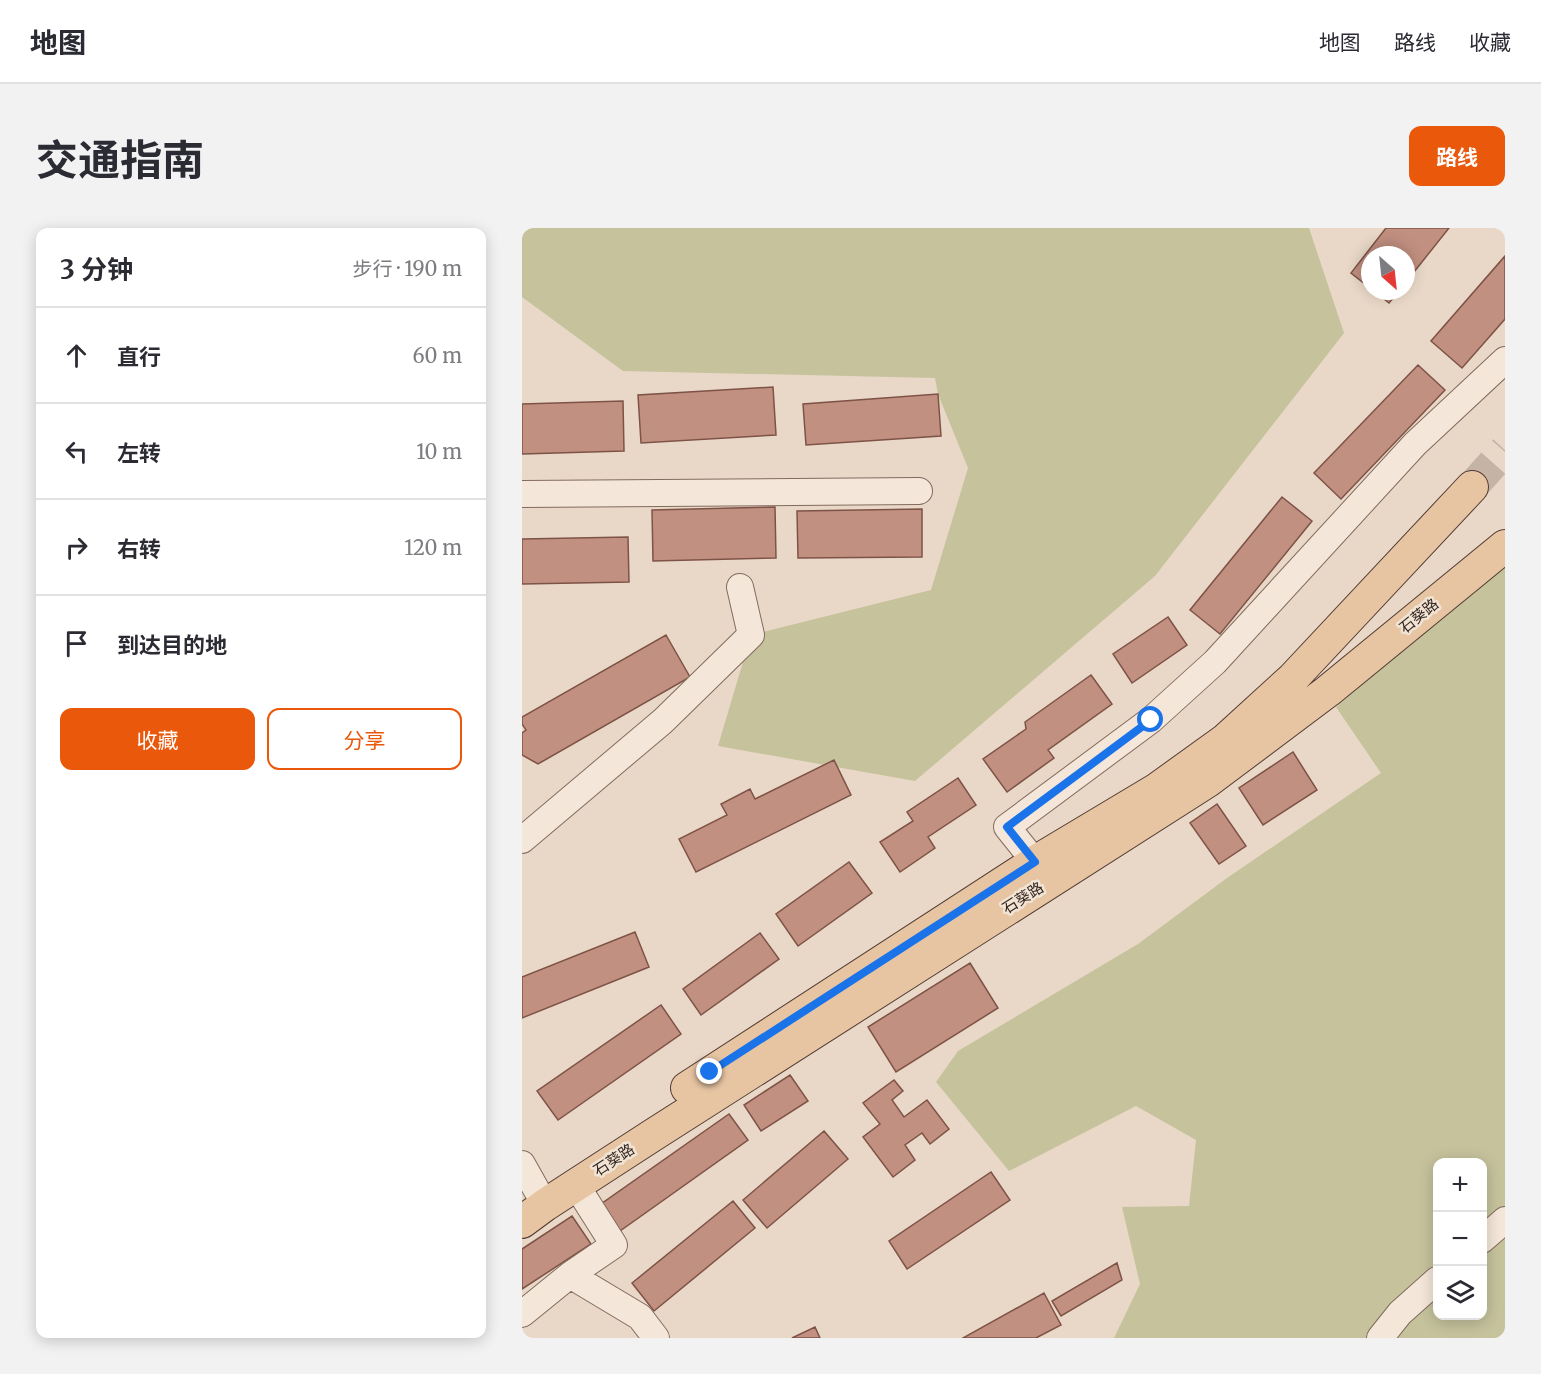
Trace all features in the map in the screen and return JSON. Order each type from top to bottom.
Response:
[{"type":"main road","points":[[530,1196],[710,1072],[1035,862],[1157,789],[1225,740],[1293,678],[1472,487]]},
{"type":"main road","name":"石葵路","points":[[530,1196],[576,1185],[1208,781],[1328,691],[1505,546]]},
{"type":"street","points":[[1035,862],[1007,827],[1151,720],[1215,662],[1415,444],[1505,360]]},
{"type":"street","points":[[522,494],[919,491]]},
{"type":"street","points":[[522,840],[663,721],[751,635],[740,587]]},
{"type":"street","points":[[522,1314],[570,1275],[614,1245],[576,1185]]},
{"type":"street","points":[[1487,1236],[1505,1220]]},
{"type":"street","points":[[570,1275],[640,1317],[656,1338]]},
{"type":"street","points":[[1380,1338],[1400,1313],[1433,1284]]},
{"type":"shaded area","points":[[522,228],[1309,228],[1344,333],[1155,576],[915,781],[718,746],[751,635],[931,590],[968,468],[938,394],[935,378],[623,371],[522,297]]},
{"type":"shaded area","points":[[1505,563],[1505,1338],[1114,1338],[1140,1284],[1122,1207],[1189,1206],[1196,1140],[1136,1106],[1009,1171],[936,1082],[958,1051],[1138,944],[1227,878],[1381,773],[1336,707]]},
{"type":"building","points":[[1386,228],[1449,228],[1415,271],[1415,246],[1372,246]]},
{"type":"building","points":[[1505,256],[1505,319],[1462,368],[1431,341]]},
{"type":"building","points":[[1361,260],[1361,281],[1351,273]]},
{"type":"building","points":[[1418,365],[1445,390],[1341,499],[1314,473]]},
{"type":"building","points":[[773,387],[776,435],[641,443],[638,395]]},
{"type":"building","points":[[938,394],[941,436],[806,445],[803,404]]},
{"type":"building","points":[[623,401],[624,451],[522,454],[522,404]]},
{"type":"building","points":[[1282,497],[1312,521],[1220,634],[1190,610]]},
{"type":"building","points":[[775,507],[776,558],[653,561],[652,510]]},
{"type":"building","points":[[922,509],[922,557],[798,558],[797,511]]},
{"type":"building","points":[[628,537],[629,582],[522,584],[522,539]]},
{"type":"building","points":[[1168,617],[1187,645],[1132,683],[1113,654]]},
{"type":"building","points":[[666,635],[690,677],[538,764],[522,755],[522,733],[526,730],[522,724],[522,717]]},
{"type":"building","points":[[1091,675],[1112,704],[1048,750],[1054,758],[1007,792],[983,759],[1026,729],[1025,722]]},
{"type":"building","points":[[1293,752],[1317,790],[1263,825],[1239,788]]},
{"type":"building","points":[[834,760],[851,795],[696,872],[679,839],[727,815],[721,804],[750,789],[755,799]]},
{"type":"building","points":[[958,778],[976,805],[928,837],[935,848],[900,872],[880,842],[913,821],[907,812]]},
{"type":"building","points":[[1217,804],[1246,846],[1219,864],[1190,823]]},
{"type":"building","points":[[849,862],[872,893],[798,946],[776,914]]},
{"type":"building","points":[[635,932],[649,967],[522,1018],[522,977]]},
{"type":"building","points":[[760,933],[779,959],[701,1015],[683,989]]},
{"type":"building","points":[[970,963],[998,1008],[896,1072],[868,1027]]},
{"type":"building","points":[[661,1005],[681,1034],[558,1120],[537,1091]]},
{"type":"building","points":[[790,1075],[808,1101],[761,1131],[744,1105]]},
{"type":"building","points":[[894,1080],[903,1091],[892,1100],[904,1117],[927,1100],[949,1129],[930,1144],[922,1133],[905,1145],[915,1160],[893,1177],[863,1137],[880,1124],[863,1103]]},
{"type":"building","points":[[729,1114],[748,1140],[620,1231],[601,1204]]},
{"type":"building","points":[[824,1131],[848,1159],[767,1228],[743,1200]]},
{"type":"building","points":[[991,1172],[1010,1200],[907,1269],[889,1241]]},
{"type":"building","points":[[733,1201],[755,1228],[654,1311],[632,1283]]},
{"type":"building","points":[[572,1216],[591,1244],[522,1289],[522,1249]]},
{"type":"building","points":[[1117,1263],[1122,1280],[1061,1316],[1052,1301]]},
{"type":"building","points":[[1044,1293],[1061,1325],[1036,1338],[963,1338]]},
{"type":"building","points":[[815,1327],[820,1338],[792,1338]]},
{"type":"tunnel","points":[[1472,487],[1505,450]]},
{"type":"route","points":[[710,1072],[1035,862],[1007,827],[1151,720]]}]
